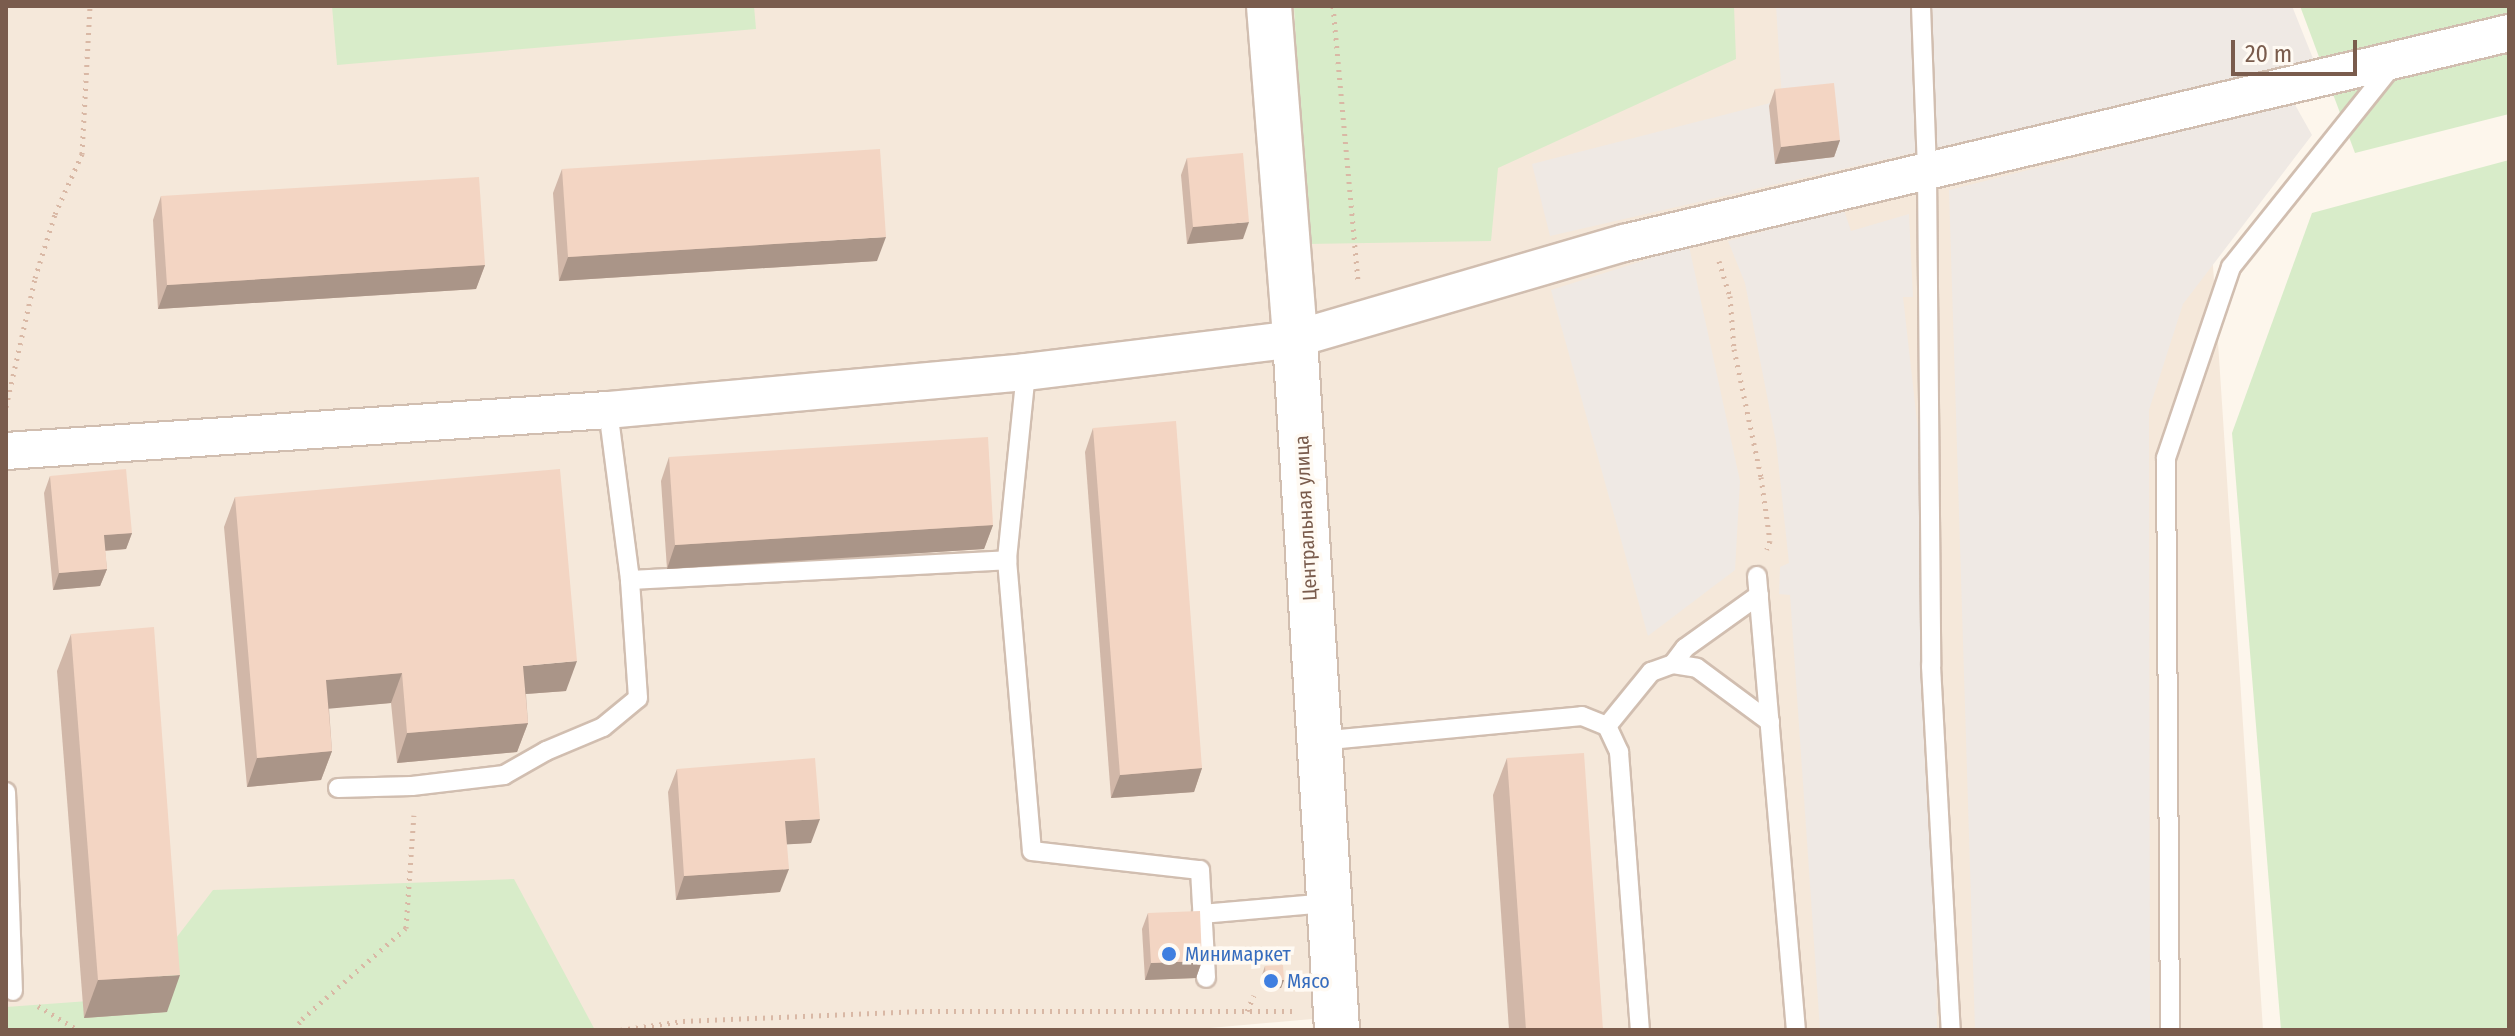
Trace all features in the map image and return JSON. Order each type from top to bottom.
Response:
[{"type":"street","name":"Центральная улица","points":[[1269,6],[1295,339],[1336,1020]]},
{"type":"street","points":[[6,451],[608,410],[1026,372],[1295,339],[1624,243],[2395,63],[2509,33]]},
{"type":"lane","points":[[1921,6],[1927,172],[1931,666],[1951,1030]]},
{"type":"lane","points":[[2170,1030],[2166,458],[2231,267],[2395,63]]},
{"type":"lane","points":[[1026,372],[1007,560],[1032,851],[1200,870],[1206,978]]},
{"type":"lane","points":[[338,788],[412,786],[504,775],[546,751],[603,727],[638,698],[630,580],[608,410]]},
{"type":"lane","points":[[630,580],[1007,560]]},
{"type":"lane","points":[[1673,664],[1685,648],[1758,586]]},
{"type":"lane","points":[[1758,586],[1796,1030]]},
{"type":"lane","points":[[1607,726],[1651,672],[1673,664],[1697,668],[1770,722]]},
{"type":"lane","points":[[1319,741],[1582,716],[1607,726],[1619,752],[1640,1030]]},
{"type":"lane","points":[[6,792],[13,991]]},
{"type":"lane","points":[[1202,914],[1329,903]]},
{"type":"path","points":[[6,407],[35,278],[55,214],[82,154],[90,6]]},
{"type":"path","points":[[1333,6],[1359,286]]},
{"type":"path","points":[[1704,225],[1730,296],[1734,349],[1761,477],[1770,541],[1758,586]]},
{"type":"path","points":[[294,1030],[302,1019],[406,928],[414,836],[412,786]]},
{"type":"path","points":[[13,991],[78,1030]]},
{"type":"path","points":[[1247,1011],[1254,995]]},
{"type":"path","points":[[620,1030],[683,1021],[922,1011],[1247,1011],[1336,1020]]},
{"type":"shaded area","points":[[6,6],[2196,6],[2263,1030],[1313,1030],[1312,1019],[1187,1030],[6,1030]]},
{"type":"shaded area","points":[[1776,6],[2292,6],[2314,61],[1550,236],[1532,164],[1782,100]]},
{"type":"shaded area","points":[[2294,103],[2312,135],[2183,304],[2149,410],[2150,1030],[1975,1030],[1949,190]]},
{"type":"shaded area","points":[[1844,210],[1851,231],[1909,214],[1913,297],[1903,297],[1931,545],[1937,1030],[1820,1030],[1790,595],[1779,594],[1780,567],[1789,563],[1776,442],[1745,283],[1728,241]]},
{"type":"shaded area","points":[[1689,246],[1740,481],[1735,570],[1648,636],[1551,290]]},
{"type":"green space","points":[[332,6],[754,6],[756,29],[337,65]]},
{"type":"green space","points":[[1294,6],[1734,6],[1736,59],[1498,168],[1491,241],[1307,244]]},
{"type":"green space","points":[[2300,6],[2509,6],[2509,114],[2355,153]]},
{"type":"green space","points":[[2509,160],[2509,1030],[2281,1030],[2232,433],[2312,213]]},
{"type":"green space","points":[[514,879],[595,1030],[6,1030],[6,1007],[130,998],[213,890]]},
{"type":"building","points":[[1834,83],[1840,140],[1781,147],[1775,89]]},
{"type":"building","points":[[880,149],[886,237],[568,257],[562,169]]},
{"type":"building","points":[[1243,153],[1249,222],[1193,227],[1187,158]]},
{"type":"building","points":[[479,177],[485,265],[167,285],[161,196]]},
{"type":"building","points":[[1176,421],[1202,768],[1120,775],[1093,428]]},
{"type":"building","points":[[988,437],[993,525],[675,545],[669,457]]},
{"type":"building","points":[[126,469],[132,533],[104,535],[107,569],[59,573],[50,476]]},
{"type":"building","points":[[560,469],[577,661],[523,666],[528,723],[407,733],[402,673],[326,680],[332,751],[257,758],[235,497]]},
{"type":"building","points":[[154,627],[180,975],[98,980],[71,634]]},
{"type":"building","points":[[1584,753],[1603,1030],[1526,1030],[1507,758]]},
{"type":"building","points":[[815,758],[820,819],[785,821],[789,869],[684,876],[677,769]]},
{"type":"building","points":[[1200,911],[1202,961],[1151,963],[1148,913]]},
{"type":"building","points":[[1283,965],[1284,980],[1266,981],[1265,966]]},
{"type":"place","name":"Минимаркет","points":[[1169,954]]},
{"type":"place","name":"Мясо","points":[[1271,981]]}]
